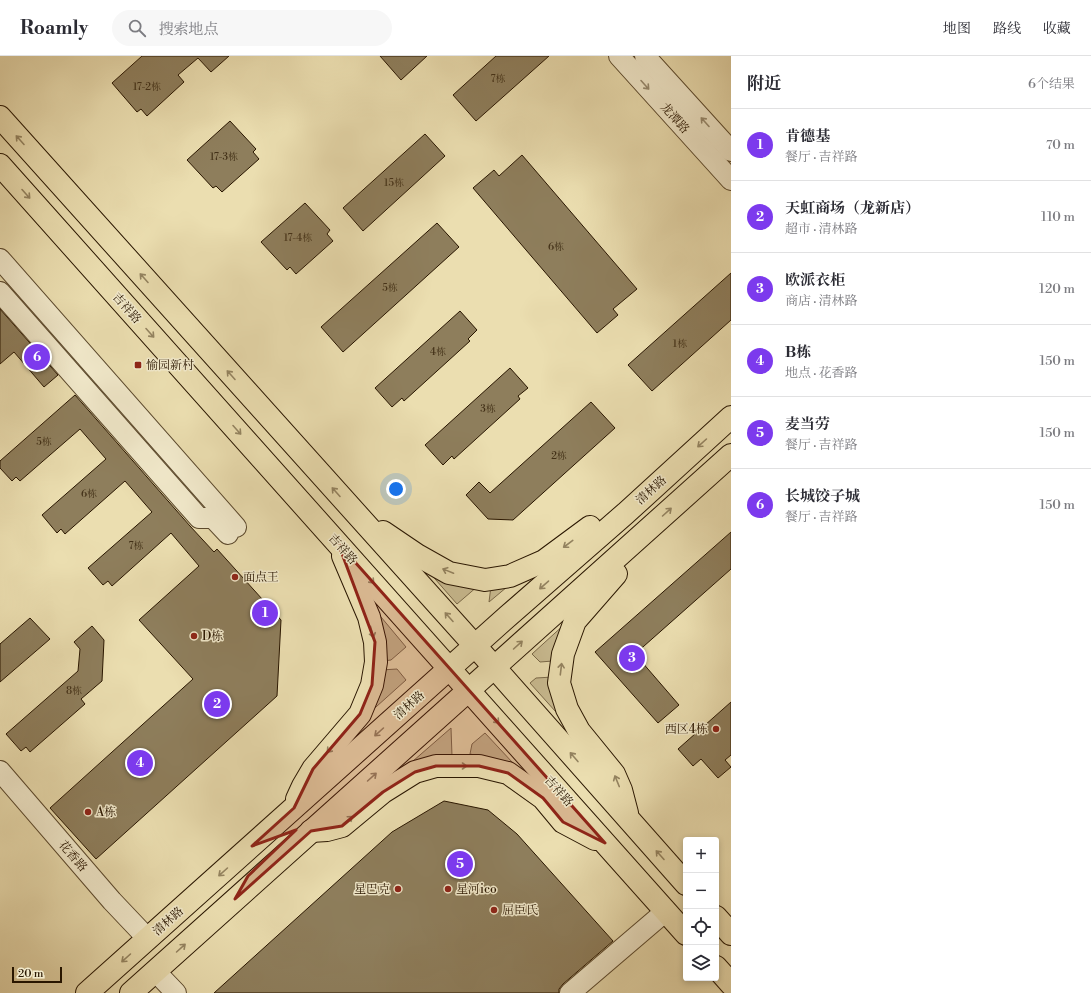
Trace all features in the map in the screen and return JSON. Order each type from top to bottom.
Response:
[{"type":"main road","points":[[0,117],[494,667],[683,881]]},
{"type":"main road","name":"吉祥路","points":[[0,165],[683,931]]},
{"type":"main road","name":"清林路","points":[[87,993],[450,668],[626,513],[731,417]]},
{"type":"main road","points":[[131,993],[731,455]]},
{"type":"main road","points":[[362,521],[389,535],[417,555],[449,573],[485,580],[510,576],[544,561],[601,519],[613,514],[626,513]]},
{"type":"main road","points":[[628,818],[621,790],[614,774],[579,731],[567,709],[560,683],[563,654],[575,622],[603,588],[637,551],[643,533]]},
{"type":"main road","points":[[294,808],[303,786],[313,769],[360,714],[372,685],[376,662],[375,642],[368,617],[338,543]]},
{"type":"main road","points":[[311,831],[327,830],[342,826],[383,792],[415,772],[436,766],[479,766],[508,773],[543,798],[563,822],[605,843]]},
{"type":"main road","points":[[235,899],[248,876],[284,842],[286,835],[282,831],[276,833],[268,840],[252,846]]},
{"type":"main road","points":[[719,920],[731,934]]},
{"type":"main road","points":[[719,970],[731,984]]},
{"type":"street","name":"龙潭路","points":[[619,56],[731,180]]},
{"type":"street","name":"龙潭路","points":[[646,56],[731,151]]},
{"type":"street","points":[[0,259],[232,530],[213,518],[199,518],[0,292]]},
{"type":"street","name":"花香路","points":[[0,771],[112,901],[148,939]]},
{"type":"street","points":[[570,993],[666,911]]},
{"type":"street","points":[[155,971],[176,993]]},
{"type":"highlighted area","points":[[338,543],[605,843],[563,822],[543,798],[508,773],[479,766],[436,766],[415,772],[383,792],[342,826],[311,831],[235,899],[248,876],[296,830],[252,846],[294,808],[313,769],[360,714],[372,685],[375,642]]},
{"type":"shaded area","points":[[421,563],[478,586],[457,604]]},
{"type":"shaded area","points":[[525,572],[489,602],[491,586]]},
{"type":"shaded area","points":[[361,593],[406,647],[391,660],[383,661]]},
{"type":"shaded area","points":[[566,623],[556,641],[553,661],[540,662],[532,654]]},
{"type":"shaded area","points":[[397,669],[406,680],[357,724],[381,670]]},
{"type":"shaded area","points":[[553,677],[564,721],[530,683],[536,678]]},
{"type":"shaded area","points":[[451,728],[452,756],[405,768]]},
{"type":"shaded area","points":[[485,733],[526,777],[485,757],[470,754],[472,744]]},
{"type":"building","points":[[142,56],[229,56],[211,72],[198,58],[178,75],[184,82],[147,116],[141,109],[137,112],[112,83]]},
{"type":"building","points":[[380,56],[427,56],[401,80]]},
{"type":"building","points":[[496,56],[549,56],[476,121],[453,95]]},
{"type":"building","points":[[230,121],[256,149],[253,152],[259,159],[222,192],[216,186],[213,188],[187,160]]},
{"type":"building","points":[[425,134],[445,156],[363,231],[343,208]]},
{"type":"building","points":[[522,155],[637,289],[613,309],[618,315],[597,333],[473,188],[494,170],[499,176]]},
{"type":"building","points":[[305,203],[330,230],[327,234],[333,241],[296,274],[290,267],[287,270],[261,242]]},
{"type":"building","points":[[437,223],[459,247],[343,352],[321,327]]},
{"type":"building","points":[[731,273],[731,320],[652,391],[628,365]]},
{"type":"building","points":[[0,309],[58,375],[44,387],[14,352],[0,364]]},
{"type":"building","points":[[460,311],[477,330],[468,339],[470,341],[404,401],[402,398],[392,407],[375,388]]},
{"type":"building","points":[[510,368],[528,388],[518,396],[520,399],[454,459],[452,456],[443,465],[425,445]]},
{"type":"building","points":[[75,395],[190,526],[214,552],[217,549],[281,620],[277,696],[96,859],[50,808],[193,679],[139,620],[199,566],[171,533],[112,586],[108,581],[103,585],[88,568],[152,512],[125,481],[65,534],[61,529],[57,533],[42,515],[106,459],[80,429],[20,481],[16,477],[12,481],[0,468],[0,461]]},
{"type":"building","points":[[591,402],[615,428],[513,520],[488,519],[466,495],[479,482],[490,493]]},
{"type":"building","points":[[731,532],[731,569],[635,654],[679,705],[658,723],[595,652]]},
{"type":"building","points":[[30,618],[50,639],[0,682],[0,644]]},
{"type":"building","points":[[92,626],[104,640],[102,681],[81,699],[85,704],[30,752],[26,747],[21,751],[6,734],[78,671],[80,649],[74,642]]},
{"type":"building","name":"西区4栋","points":[[731,702],[731,755],[725,760],[731,767],[718,778],[701,759],[693,766],[678,749]]},
{"type":"building","name":"星河ico","points":[[444,801],[488,810],[517,834],[613,941],[563,984],[559,989],[559,993],[214,993],[392,832]]},
{"type":"place","name":"长城饺子城","points":[[37,357]]},
{"type":"place","name":"愉园新村","points":[[138,365]]},
{"type":"place","name":"面点王","points":[[235,577]]},
{"type":"place","name":"肯德基","points":[[265,613]]},
{"type":"place","name":"D栋","points":[[194,636]]},
{"type":"place","name":"欧派衣柜","points":[[632,658]]},
{"type":"place","name":"天虹商场（龙新店）","points":[[217,704]]},
{"type":"place","name":"西区4栋","points":[[716,729]]},
{"type":"place","name":"B栋","points":[[140,763]]},
{"type":"place","name":"A栋","points":[[88,812]]},
{"type":"place","name":"麦当劳","points":[[460,864]]},
{"type":"place","name":"星巴克","points":[[398,889]]},
{"type":"place","name":"星河ico","points":[[448,889]]},
{"type":"place","name":"屈臣氏","points":[[494,910]]}]
